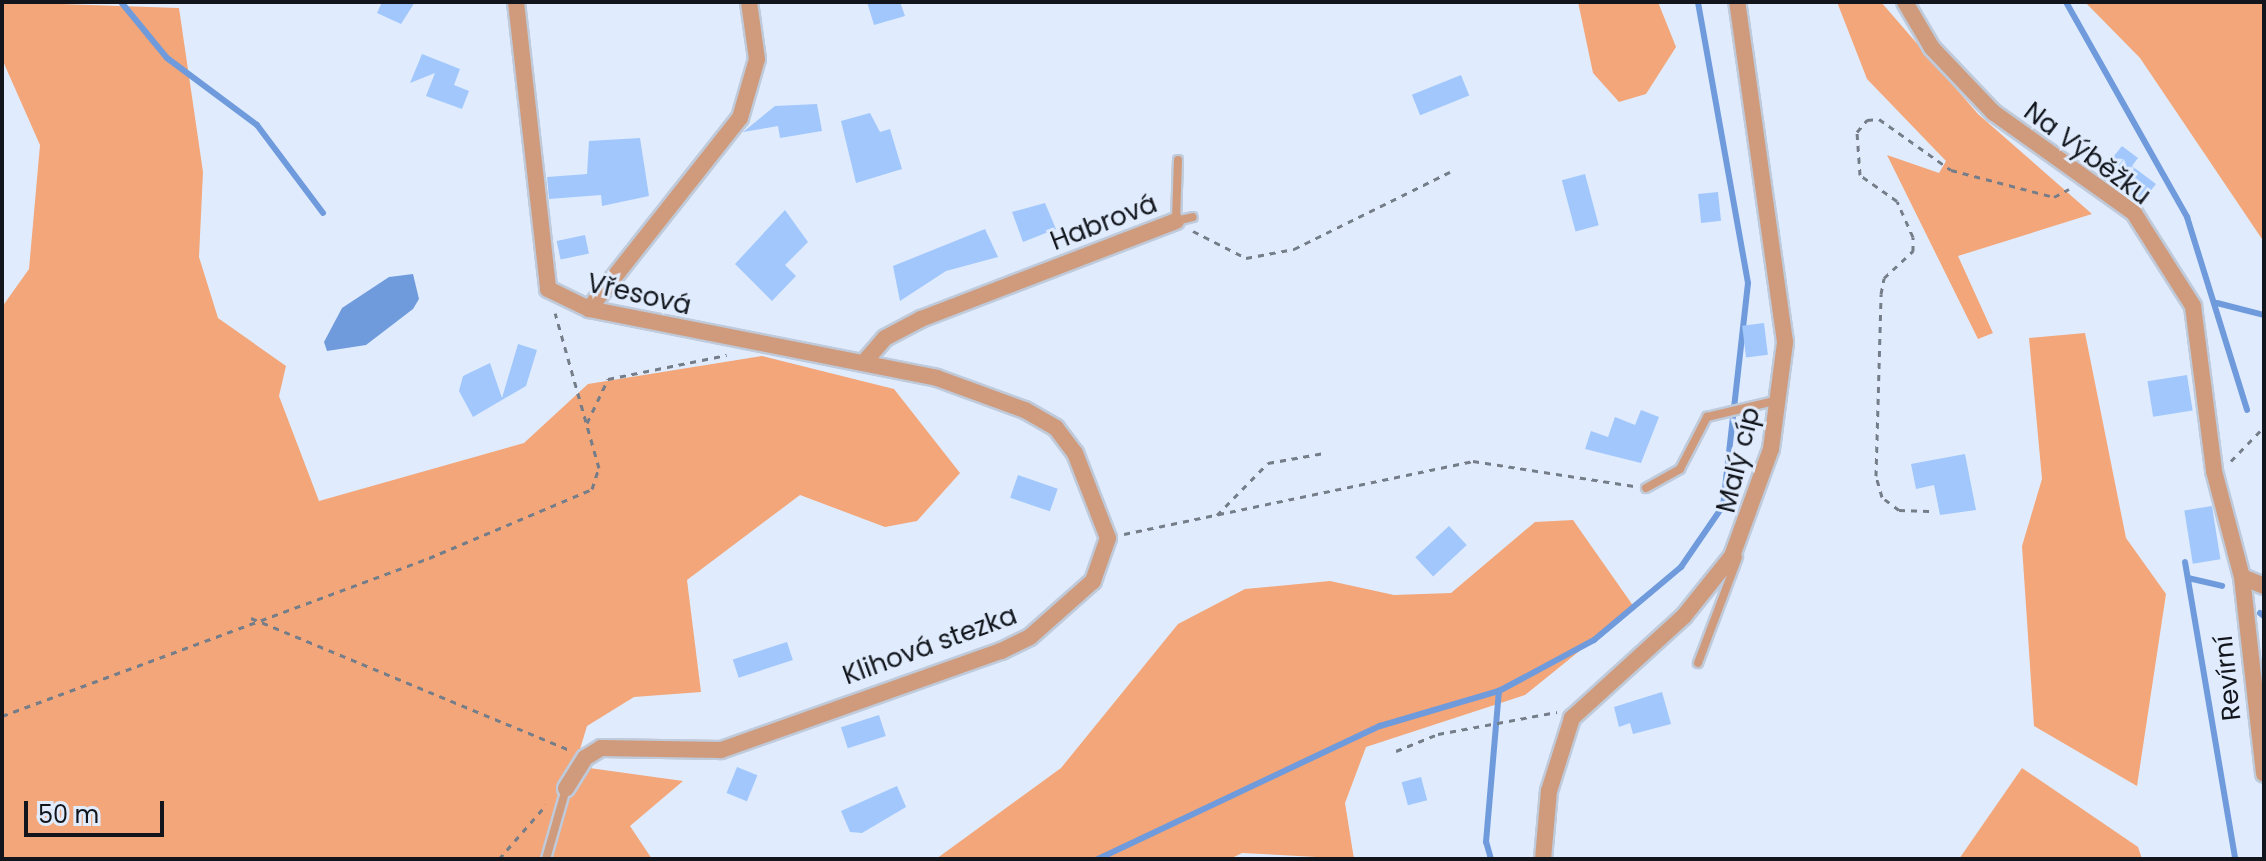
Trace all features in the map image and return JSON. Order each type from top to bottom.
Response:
[{"type":"street","name":"Vřesová","points":[[516,2],[548,289],[589,309],[750,343],[866,360]]},
{"type":"street","points":[[589,309],[740,118],[757,59],[749,2]]},
{"type":"street","name":"Malý cíp","points":[[1543,859],[1561,743],[1586,700],[1684,616],[1747,529],[1779,400],[1785,342],[1775,233],[1737,2]]},
{"type":"street","name":"Na Výběžku","points":[[1905,2],[1932,48],[1994,113],[2134,213],[2193,306],[2214,471],[2242,577]]},
{"type":"street","name":"Habrová","points":[[866,360],[885,338],[921,319],[1176,221]]},
{"type":"street","points":[[866,360],[937,378],[1056,428],[1075,453],[1108,538]]},
{"type":"street","name":"Klihová stezka","points":[[585,758],[621,746],[721,750],[1001,651],[1030,637],[1093,581],[1108,538]]},
{"type":"street","points":[[2242,577],[2264,586]]},
{"type":"street","name":"Revírní","points":[[2242,577],[2264,774]]},
{"type":"street","points":[[566,789],[585,758]]},
{"type":"lane","points":[[1178,160],[1176,221],[1193,217]]},
{"type":"lane","points":[[1646,488],[1680,469],[1707,417],[1779,400]]},
{"type":"lane","points":[[1698,663],[1747,529]]},
{"type":"lane","points":[[546,859],[566,789]]},
{"type":"path","points":[[1929,511],[1899,510],[1882,497],[1876,476],[1881,294],[1884,278],[1913,251],[1913,237],[1897,201],[1860,175],[1857,132],[1867,120],[1879,119],[1951,170],[2054,197],[2087,180]]},
{"type":"path","name":"Habrová","points":[[1176,221],[1246,258],[1320,240],[1450,172]]},
{"type":"path","points":[[2,716],[78,692],[251,618],[429,558],[592,489],[599,468],[548,289]]},
{"type":"path","points":[[587,423],[608,379],[656,364],[711,364],[750,343]]},
{"type":"path","points":[[2214,471],[2244,453],[2264,427]]},
{"type":"path","points":[[1217,515],[1268,463],[1324,453]]},
{"type":"path","points":[[1108,538],[1473,461],[1646,488]]},
{"type":"path","points":[[251,618],[585,758]]},
{"type":"path","points":[[1396,751],[1485,724],[1534,722],[1586,700]]},
{"type":"path","points":[[499,859],[566,789]]},
{"type":"shaded area","points":[[2,2],[179,8],[203,172],[199,257],[218,318],[286,366],[279,396],[319,501],[524,443],[588,384],[762,356],[894,389],[960,473],[917,521],[885,527],[800,495],[687,580],[701,692],[634,697],[587,726],[575,766],[683,781],[630,826],[652,859],[2,859],[2,307],[29,269],[40,145],[2,59]]},
{"type":"shaded area","points":[[1578,2],[1658,2],[1676,47],[1646,94],[1619,102],[1593,73]]},
{"type":"shaded area","points":[[1837,2],[1881,2],[1978,114],[2092,214],[1958,256],[1993,333],[1978,339],[1887,155],[1939,173],[1946,161],[1867,79]]},
{"type":"shaded area","points":[[2085,2],[2264,2],[2264,242],[2140,58]]},
{"type":"shaded area","points":[[2085,333],[2126,538],[2166,594],[2137,786],[2034,726],[2022,546],[2042,479],[2029,338]]},
{"type":"shaded area","points":[[1573,520],[1634,607],[1525,695],[1366,747],[1345,803],[1354,859],[1242,853],[1230,859],[936,859],[1061,768],[1178,624],[1245,589],[1330,581],[1394,595],[1451,593],[1535,522]]},
{"type":"shaded area","points":[[2022,768],[2138,847],[2142,859],[1959,859]]},
{"type":"water","points":[[413,274],[419,299],[413,309],[366,345],[327,351],[324,342],[342,308],[389,277]]},
{"type":"building","points":[[382,2],[415,2],[401,24],[377,13]]},
{"type":"building","points":[[867,2],[900,2],[905,16],[874,25]]},
{"type":"building","points":[[422,54],[460,69],[454,85],[469,91],[462,109],[426,96],[435,73],[410,83]]},
{"type":"building","points":[[1461,75],[1469,95],[1420,115],[1412,95]]},
{"type":"building","points":[[817,104],[822,131],[780,138],[778,126],[743,132],[775,106]]},
{"type":"building","points":[[870,113],[880,132],[890,129],[902,169],[856,183],[841,121]]},
{"type":"building","points":[[640,138],[649,196],[602,206],[601,195],[549,199],[547,177],[587,174],[589,141]]},
{"type":"building","points":[[2122,146],[2138,158],[2132,166],[2156,184],[2141,203],[2101,172]]},
{"type":"building","points":[[1585,174],[1599,225],[1576,231],[1562,180]]},
{"type":"building","points":[[1718,192],[1721,221],[1701,223],[1698,194]]},
{"type":"building","points":[[1045,203],[1056,229],[1023,242],[1012,212]]},
{"type":"building","points":[[785,210],[808,242],[785,265],[796,276],[772,301],[735,264]]},
{"type":"building","points":[[985,229],[998,257],[946,271],[900,301],[893,266]]},
{"type":"building","points":[[585,235],[589,254],[561,260],[557,241]]},
{"type":"building","points":[[1764,323],[1768,355],[1746,357],[1742,326]]},
{"type":"building","points":[[518,344],[537,350],[526,386],[473,417],[459,391],[463,376],[490,363],[502,398]]},
{"type":"building","points":[[2187,375],[2193,411],[2153,417],[2147,381]]},
{"type":"building","points":[[1641,410],[1659,417],[1641,463],[1585,449],[1591,431],[1608,437],[1615,417],[1635,425]]},
{"type":"building","points":[[1965,454],[1976,510],[1940,515],[1934,485],[1916,489],[1911,464]]},
{"type":"building","points":[[1018,475],[1058,489],[1050,511],[1010,498]]},
{"type":"building","points":[[2212,506],[2220,559],[2193,564],[2184,510]]},
{"type":"building","points":[[1449,526],[1467,545],[1433,576],[1415,557]]},
{"type":"building","points":[[787,642],[793,660],[739,678],[733,660]]},
{"type":"building","points":[[1662,692],[1671,724],[1633,734],[1630,723],[1619,727],[1614,707]]},
{"type":"building","points":[[879,715],[886,736],[848,748],[841,727]]},
{"type":"building","points":[[737,767],[757,775],[747,801],[727,793]]},
{"type":"building","points":[[1421,777],[1427,800],[1408,805],[1402,782]]},
{"type":"building","points":[[897,786],[906,807],[862,833],[850,832],[841,811]]},
{"type":"waterway","points":[[121,2],[167,58],[257,125],[323,213]]},
{"type":"waterway","points":[[1098,859],[1380,726],[1499,691],[1594,640],[1681,567],[1723,506],[1748,283],[1698,2]]},
{"type":"waterway","points":[[2066,2],[2187,217],[2247,410]]},
{"type":"waterway","points":[[2217,303],[2264,315]]},
{"type":"waterway","points":[[2185,562],[2235,859]]},
{"type":"waterway","points":[[2188,578],[2222,586]]},
{"type":"waterway","points":[[2260,613],[2264,616]]},
{"type":"waterway","points":[[1491,859],[1486,842],[1499,691]]}]
